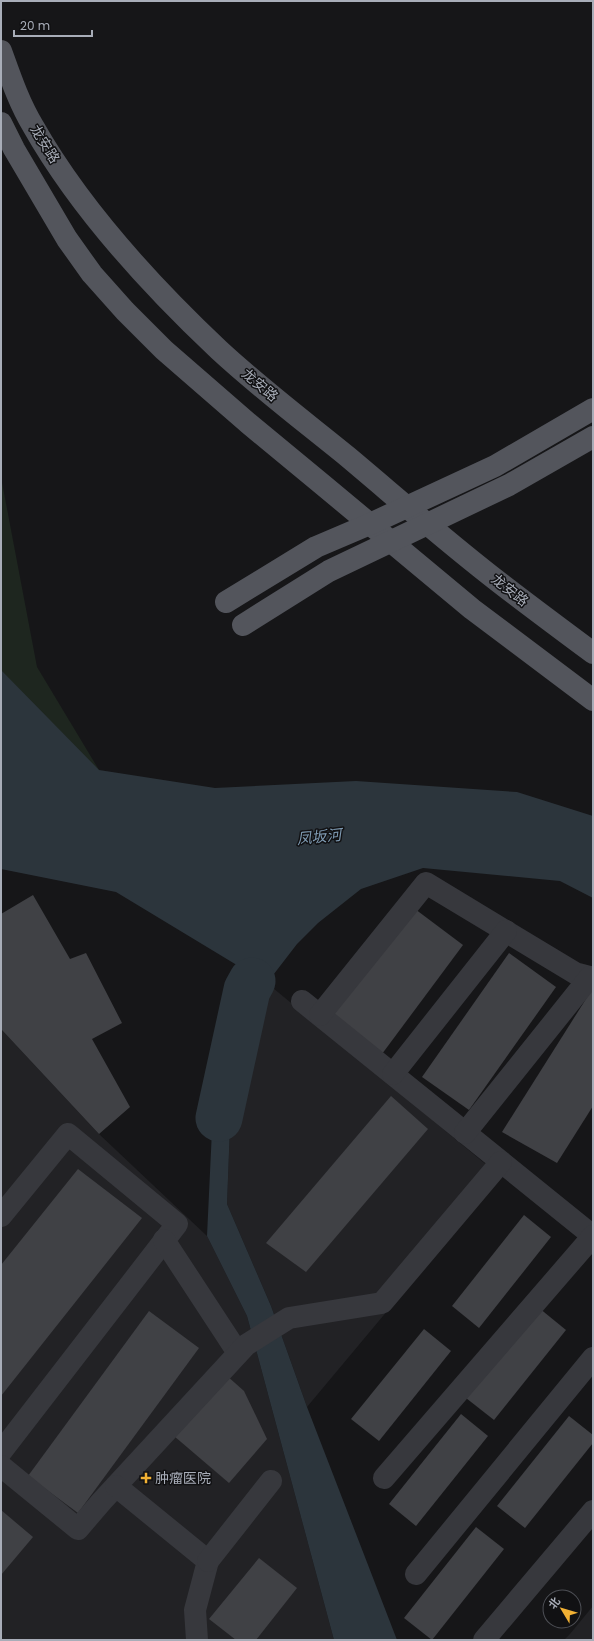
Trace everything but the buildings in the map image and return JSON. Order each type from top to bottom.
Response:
[{"type":"main road","name":"龙安路","points":[[1,51],[11,79],[32,125],[61,171],[126,254],[171,302],[220,350],[407,507],[500,583],[593,653]]},
{"type":"main road","name":"龙安路","points":[[1,123],[14,149],[67,239],[92,274],[125,311],[164,350],[198,381],[472,609],[593,700]]},
{"type":"main road","points":[[226,602],[316,547],[370,524],[495,466],[593,409]]},
{"type":"main road","points":[[243,625],[329,571],[509,485],[593,437]]},
{"type":"lane","points":[[320,1015],[426,883],[575,973],[591,977],[465,1133]]},
{"type":"lane","points":[[393,1074],[506,931]]},
{"type":"lane","points":[[302,1001],[593,1236],[384,1478]]},
{"type":"lane","points":[[1,1216],[68,1134],[177,1224],[1,1452]]},
{"type":"lane","points":[[1,1466],[78,1529],[242,1349],[289,1318],[382,1302],[502,1162]]},
{"type":"lane","points":[[164,1240],[242,1349]]},
{"type":"lane","points":[[416,1574],[593,1358]]},
{"type":"lane","points":[[197,1640],[195,1610],[208,1561],[271,1481]]},
{"type":"lane","points":[[116,1486],[208,1561]]},
{"type":"lane","points":[[484,1640],[593,1511]]},
{"type":"shaded area","points":[[1,477],[37,667],[99,770],[1,745]]},
{"type":"shaded area","points":[[267,983],[500,1176],[307,1407],[271,1306],[227,1204],[233,1048]]},
{"type":"shaded area","name":"肿瘤医院","points":[[1,1029],[99,1134],[207,1236],[247,1316],[334,1640],[1,1640]]},
{"type":"shaded area","points":[[593,1606],[593,1640],[564,1640],[574,1629],[582,1629],[582,1619]]},
{"type":"water","name":"凤坂河","points":[[1,670],[99,770],[215,788],[356,781],[517,792],[593,816],[593,898],[560,881],[423,868],[361,889],[318,923],[297,944],[267,983],[233,1048],[227,1204],[271,1306],[307,1407],[397,1640],[334,1640],[247,1316],[207,1236],[216,1045],[245,970],[116,892],[1,869]]},
{"type":"waterway","points":[[219,1118],[247,990],[252,981]]},
{"type":"place","name":"肿瘤医院","points":[[146,1478]]}]
